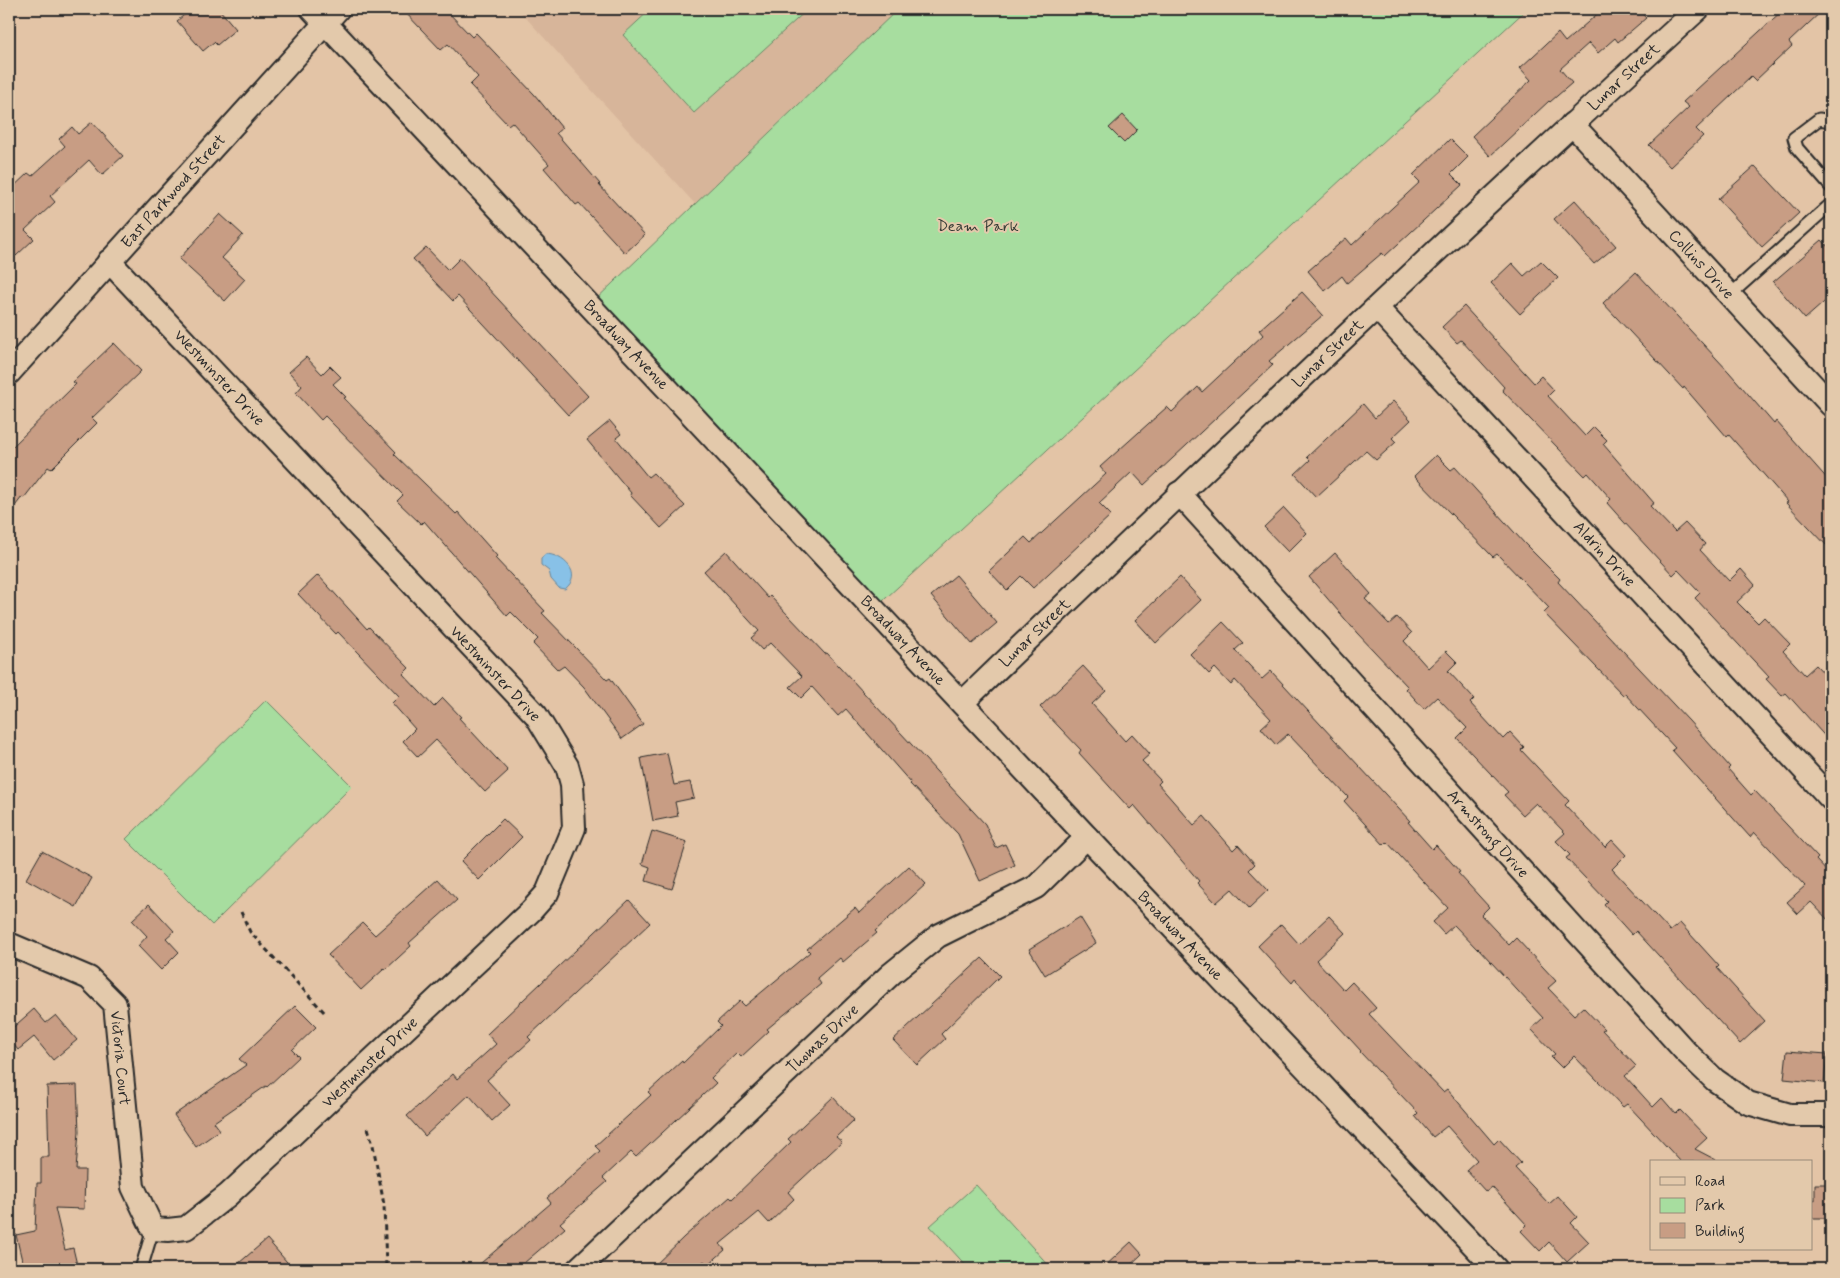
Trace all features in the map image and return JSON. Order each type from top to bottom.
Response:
[{"type":"street","name":"Lunar Street","points":[[962,703],[1180,493],[1572,124],[1698,9]]},
{"type":"street","name":"East Parkwood Street","points":[[9,373],[325,13]]},
{"type":"street","name":"Broadway Avenue","points":[[325,13],[962,703],[1496,1269]]},
{"type":"street","name":"Collins Drive","points":[[1572,124],[1831,405]]},
{"type":"street","name":"Westminster Drive","points":[[109,261],[536,715],[567,766],[572,784],[574,828],[547,893],[531,911],[228,1195],[186,1228],[153,1229]]},
{"type":"street","name":"Aldrin Drive","points":[[1377,308],[1831,799]]},
{"type":"street","name":"Armstrong Drive","points":[[1180,493],[1685,1051],[1715,1080],[1748,1103],[1790,1114],[1831,1115]]},
{"type":"street","name":"Thomas Drive","points":[[578,1269],[891,974],[938,936],[1036,887],[1087,837]]},
{"type":"street","name":"Victoria Court","points":[[9,944],[89,978],[115,1004],[133,1187],[153,1229]]},
{"type":"lane","points":[[1831,121],[1819,119],[1794,138],[1797,148],[1831,187]]},
{"type":"lane","points":[[1730,295],[1831,204]]},
{"type":"lane","points":[[141,1269],[153,1229]]},
{"type":"path","points":[[241,912],[250,932],[325,1013]]},
{"type":"path","points":[[368,1128],[384,1205],[386,1269]]},
{"type":"shaded area","points":[[518,9],[898,9],[695,204]]},
{"type":"green space","points":[[651,9],[808,9],[694,113],[623,35]]},
{"type":"green space","name":"Deam Park","points":[[898,9],[1527,9],[874,609],[589,306]]},
{"type":"green space","points":[[266,700],[352,786],[212,925],[126,839]]},
{"type":"green space","points":[[976,1185],[1052,1269],[969,1269],[930,1226]]},
{"type":"water","points":[[545,554],[558,557],[572,571],[570,583],[565,589],[559,588],[551,579],[549,571],[541,565],[541,559]]},
{"type":"building","points":[[191,9],[219,9],[236,29],[217,45],[214,42],[203,51],[177,21]]},
{"type":"building","points":[[402,9],[445,9],[472,37],[476,33],[534,94],[562,128],[556,133],[599,185],[645,235],[625,253],[579,203],[576,205],[544,168],[549,164],[512,122],[508,125],[470,85],[478,77],[448,44],[441,50]]},
{"type":"building","points":[[1603,9],[1638,9],[1646,18],[1618,42],[1615,38],[1598,53],[1589,43],[1560,69],[1572,83],[1549,101],[1490,156],[1472,136],[1531,80],[1520,68],[1558,33],[1565,42]]},
{"type":"building","points":[[1784,9],[1824,9],[1789,42],[1792,46],[1755,81],[1751,77],[1696,129],[1703,136],[1670,167],[1649,145],[1689,107],[1683,102]]},
{"type":"building","points":[[1123,115],[1137,130],[1124,143],[1109,128]]},
{"type":"building","points":[[92,122],[123,156],[102,175],[89,160],[50,196],[55,202],[25,230],[34,239],[16,256],[9,248],[9,191],[28,173],[32,176],[65,146],[59,139],[72,127],[78,134]]},
{"type":"building","points":[[1450,139],[1468,157],[1451,174],[1462,185],[1385,256],[1382,253],[1347,283],[1342,276],[1325,291],[1308,271],[1346,238],[1352,245],[1420,182],[1413,175]]},
{"type":"building","points":[[1755,166],[1799,213],[1762,247],[1718,199]]},
{"type":"building","points":[[1575,200],[1616,246],[1594,264],[1554,219]]},
{"type":"building","points":[[220,214],[243,235],[222,258],[245,279],[225,301],[179,259]]},
{"type":"building","points":[[1822,240],[1831,250],[1831,296],[1805,319],[1773,282]]},
{"type":"building","points":[[426,247],[448,270],[460,258],[588,396],[568,415],[458,296],[453,301],[413,259]]},
{"type":"building","points":[[1541,261],[1558,278],[1520,314],[1491,283],[1512,263],[1524,276]]},
{"type":"building","points":[[1636,272],[1729,372],[1774,424],[1776,421],[1831,483],[1831,550],[1786,503],[1788,502],[1729,435],[1727,437],[1684,387],[1683,389],[1603,303]]},
{"type":"building","points":[[1302,292],[1323,315],[1269,361],[1273,365],[1144,485],[1132,472],[1099,503],[1111,515],[1033,588],[1021,576],[1007,590],[989,571],[1025,537],[1031,543],[1106,474],[1100,467],[1167,407],[1172,412],[1198,387],[1202,392],[1263,335],[1259,330]]},
{"type":"building","points":[[1464,306],[1534,383],[1541,376],[1554,390],[1548,396],[1585,436],[1594,427],[1607,440],[1603,444],[1654,503],[1650,506],[1675,532],[1685,523],[1705,544],[1700,550],[1729,581],[1741,569],[1755,585],[1737,602],[1758,623],[1764,617],[1790,644],[1783,651],[1805,675],[1816,665],[1831,681],[1831,743],[1786,693],[1782,696],[1766,679],[1769,677],[1695,598],[1700,593],[1678,570],[1673,575],[1623,521],[1607,503],[1611,499],[1588,473],[1585,476],[1502,390],[1504,387],[1461,340],[1457,343],[1442,327]]},
{"type":"building","points":[[114,343],[141,371],[92,418],[97,423],[51,469],[48,467],[9,514],[9,450],[76,384],[73,382]]},
{"type":"building","points":[[306,357],[322,374],[330,366],[341,377],[333,384],[346,397],[344,398],[396,452],[394,454],[456,514],[458,512],[497,556],[495,558],[545,611],[542,613],[607,680],[610,678],[643,724],[622,739],[584,687],[564,666],[558,670],[533,644],[538,639],[511,612],[507,616],[424,521],[421,524],[397,501],[403,495],[325,416],[321,420],[296,393],[302,386],[289,372]]},
{"type":"building","points":[[1393,401],[1411,420],[1392,438],[1396,442],[1376,460],[1366,451],[1316,497],[1295,474],[1310,460],[1307,457],[1363,404],[1375,418]]},
{"type":"building","points":[[610,421],[621,434],[616,438],[648,477],[653,473],[685,506],[661,528],[630,495],[631,493],[587,440]]},
{"type":"building","points":[[1436,455],[1451,470],[1455,467],[1525,544],[1560,579],[1558,582],[1689,721],[1730,767],[1728,769],[1751,795],[1755,791],[1818,858],[1816,860],[1831,876],[1831,923],[1811,902],[1798,914],[1787,902],[1805,886],[1754,832],[1750,837],[1672,750],[1675,748],[1625,694],[1623,695],[1544,613],[1549,608],[1497,554],[1493,557],[1414,476]]},
{"type":"building","points":[[1284,508],[1307,533],[1288,552],[1264,527]]},
{"type":"building","points":[[726,551],[768,598],[770,596],[825,654],[827,653],[985,824],[996,848],[1005,844],[1015,865],[980,881],[958,834],[910,784],[846,709],[838,716],[812,687],[801,698],[790,687],[802,676],[770,643],[762,650],[751,638],[759,631],[704,571]]},
{"type":"building","points":[[1335,553],[1371,594],[1365,599],[1389,624],[1397,617],[1412,633],[1404,641],[1428,668],[1446,651],[1457,662],[1448,671],[1474,699],[1470,703],[1503,739],[1510,732],[1524,747],[1521,750],[1569,801],[1565,805],[1605,847],[1612,840],[1626,855],[1612,869],[1670,931],[1680,923],[1719,966],[1717,968],[1765,1021],[1740,1044],[1636,931],[1632,935],[1604,904],[1607,901],[1566,858],[1570,855],[1556,841],[1565,833],[1536,803],[1523,815],[1504,795],[1508,792],[1457,738],[1467,728],[1437,697],[1424,709],[1406,689],[1408,687],[1357,633],[1309,577]]},
{"type":"building","points":[[318,575],[367,629],[369,627],[409,668],[403,674],[434,707],[443,698],[508,771],[485,792],[436,740],[418,757],[403,741],[415,729],[392,703],[399,696],[338,632],[336,634],[298,594]]},
{"type":"building","points":[[956,575],[997,623],[972,644],[931,596]]},
{"type":"building","points":[[1180,577],[1201,600],[1156,643],[1135,620]]},
{"type":"building","points":[[1223,622],[1243,643],[1235,650],[1262,679],[1271,671],[1410,821],[1408,822],[1432,849],[1436,845],[1460,872],[1458,873],[1489,907],[1481,915],[1509,945],[1516,938],[1556,981],[1548,988],[1574,1015],[1583,1007],[1604,1029],[1602,1030],[1636,1066],[1625,1076],[1653,1107],[1662,1098],[1676,1114],[1680,1110],[1707,1138],[1695,1149],[1716,1160],[1679,1160],[1627,1104],[1623,1107],[1574,1056],[1562,1068],[1551,1057],[1555,1054],[1531,1029],[1543,1018],[1454,925],[1444,934],[1433,922],[1448,908],[1387,842],[1384,845],[1344,801],[1348,797],[1288,734],[1276,745],[1261,728],[1271,719],[1235,680],[1231,685],[1215,668],[1209,674],[1190,654]]},
{"type":"building","points":[[1083,666],[1106,691],[1092,704],[1125,741],[1132,734],[1150,754],[1142,761],[1161,781],[1158,784],[1194,825],[1204,816],[1233,850],[1238,845],[1255,864],[1249,870],[1268,890],[1249,908],[1232,889],[1216,903],[1197,883],[1199,881],[1134,805],[1130,809],[1079,753],[1081,750],[1040,707]]},
{"type":"building","points":[[667,753],[674,785],[690,782],[694,798],[675,802],[678,816],[653,821],[641,758]]},
{"type":"building","points":[[503,819],[522,837],[479,880],[461,861]]},
{"type":"building","points":[[652,831],[687,842],[672,889],[646,881],[650,867],[642,864]]},
{"type":"building","points":[[42,851],[92,878],[76,907],[26,879]]},
{"type":"building","points":[[909,866],[926,884],[875,931],[877,933],[843,962],[840,958],[817,978],[821,984],[767,1029],[769,1031],[741,1057],[737,1053],[711,1078],[716,1083],[636,1157],[631,1152],[603,1178],[607,1182],[560,1223],[565,1228],[517,1269],[474,1269],[551,1203],[547,1198],[600,1151],[595,1146],[651,1095],[648,1092],[682,1061],[683,1063],[721,1026],[717,1022],[740,1001],[745,1006],[810,952],[807,949],[855,908],[859,913]]},
{"type":"building","points":[[438,879],[457,900],[409,943],[411,946],[361,990],[328,955],[363,923],[375,935]]},
{"type":"building","points":[[629,900],[650,923],[528,1037],[531,1040],[487,1080],[510,1105],[492,1121],[469,1095],[425,1136],[407,1116],[453,1074],[457,1079],[496,1044],[487,1034]]},
{"type":"building","points":[[149,904],[174,931],[166,938],[179,952],[161,970],[138,946],[147,936],[132,920]]},
{"type":"building","points":[[1329,916],[1345,933],[1316,960],[1344,990],[1352,982],[1376,1008],[1369,1014],[1443,1092],[1447,1089],[1494,1144],[1499,1139],[1521,1163],[1515,1168],[1549,1204],[1558,1196],[1577,1217],[1571,1223],[1589,1242],[1567,1262],[1549,1242],[1540,1251],[1521,1231],[1527,1225],[1492,1187],[1486,1192],[1466,1170],[1477,1160],[1447,1126],[1433,1137],[1415,1116],[1418,1113],[1295,979],[1292,983],[1258,946],[1281,924],[1299,944]]},
{"type":"building","points":[[1080,917],[1096,943],[1045,975],[1029,949]]},
{"type":"building","points":[[982,958],[1000,976],[941,1034],[945,1039],[917,1065],[893,1040]]},
{"type":"building","points":[[295,1006],[316,1027],[292,1050],[299,1057],[267,1087],[214,1122],[220,1130],[196,1147],[174,1115],[246,1065],[239,1059]]},
{"type":"building","points":[[34,1009],[46,1023],[56,1015],[77,1040],[53,1060],[34,1037],[18,1050],[9,1039],[9,1031]]},
{"type":"building","points":[[1787,1051],[1827,1054],[1824,1083],[1784,1079]]},
{"type":"building","points":[[77,1085],[79,1131],[76,1170],[85,1170],[84,1209],[55,1208],[65,1250],[73,1248],[78,1269],[24,1269],[16,1235],[35,1231],[37,1183],[41,1183],[41,1157],[49,1157],[47,1086]]},
{"type":"building","points":[[833,1097],[854,1120],[836,1137],[842,1142],[788,1192],[794,1199],[769,1223],[759,1212],[720,1244],[725,1250],[708,1265],[704,1261],[695,1269],[651,1269],[730,1197],[732,1199],[791,1142],[788,1139]]},
{"type":"building","points":[[1815,1184],[1831,1184],[1831,1218],[1812,1218],[1812,1198],[1815,1200]]},
{"type":"building","points":[[267,1239],[293,1269],[232,1269]]},
{"type":"building","points":[[1131,1242],[1142,1254],[1126,1269],[1102,1269]]}]
